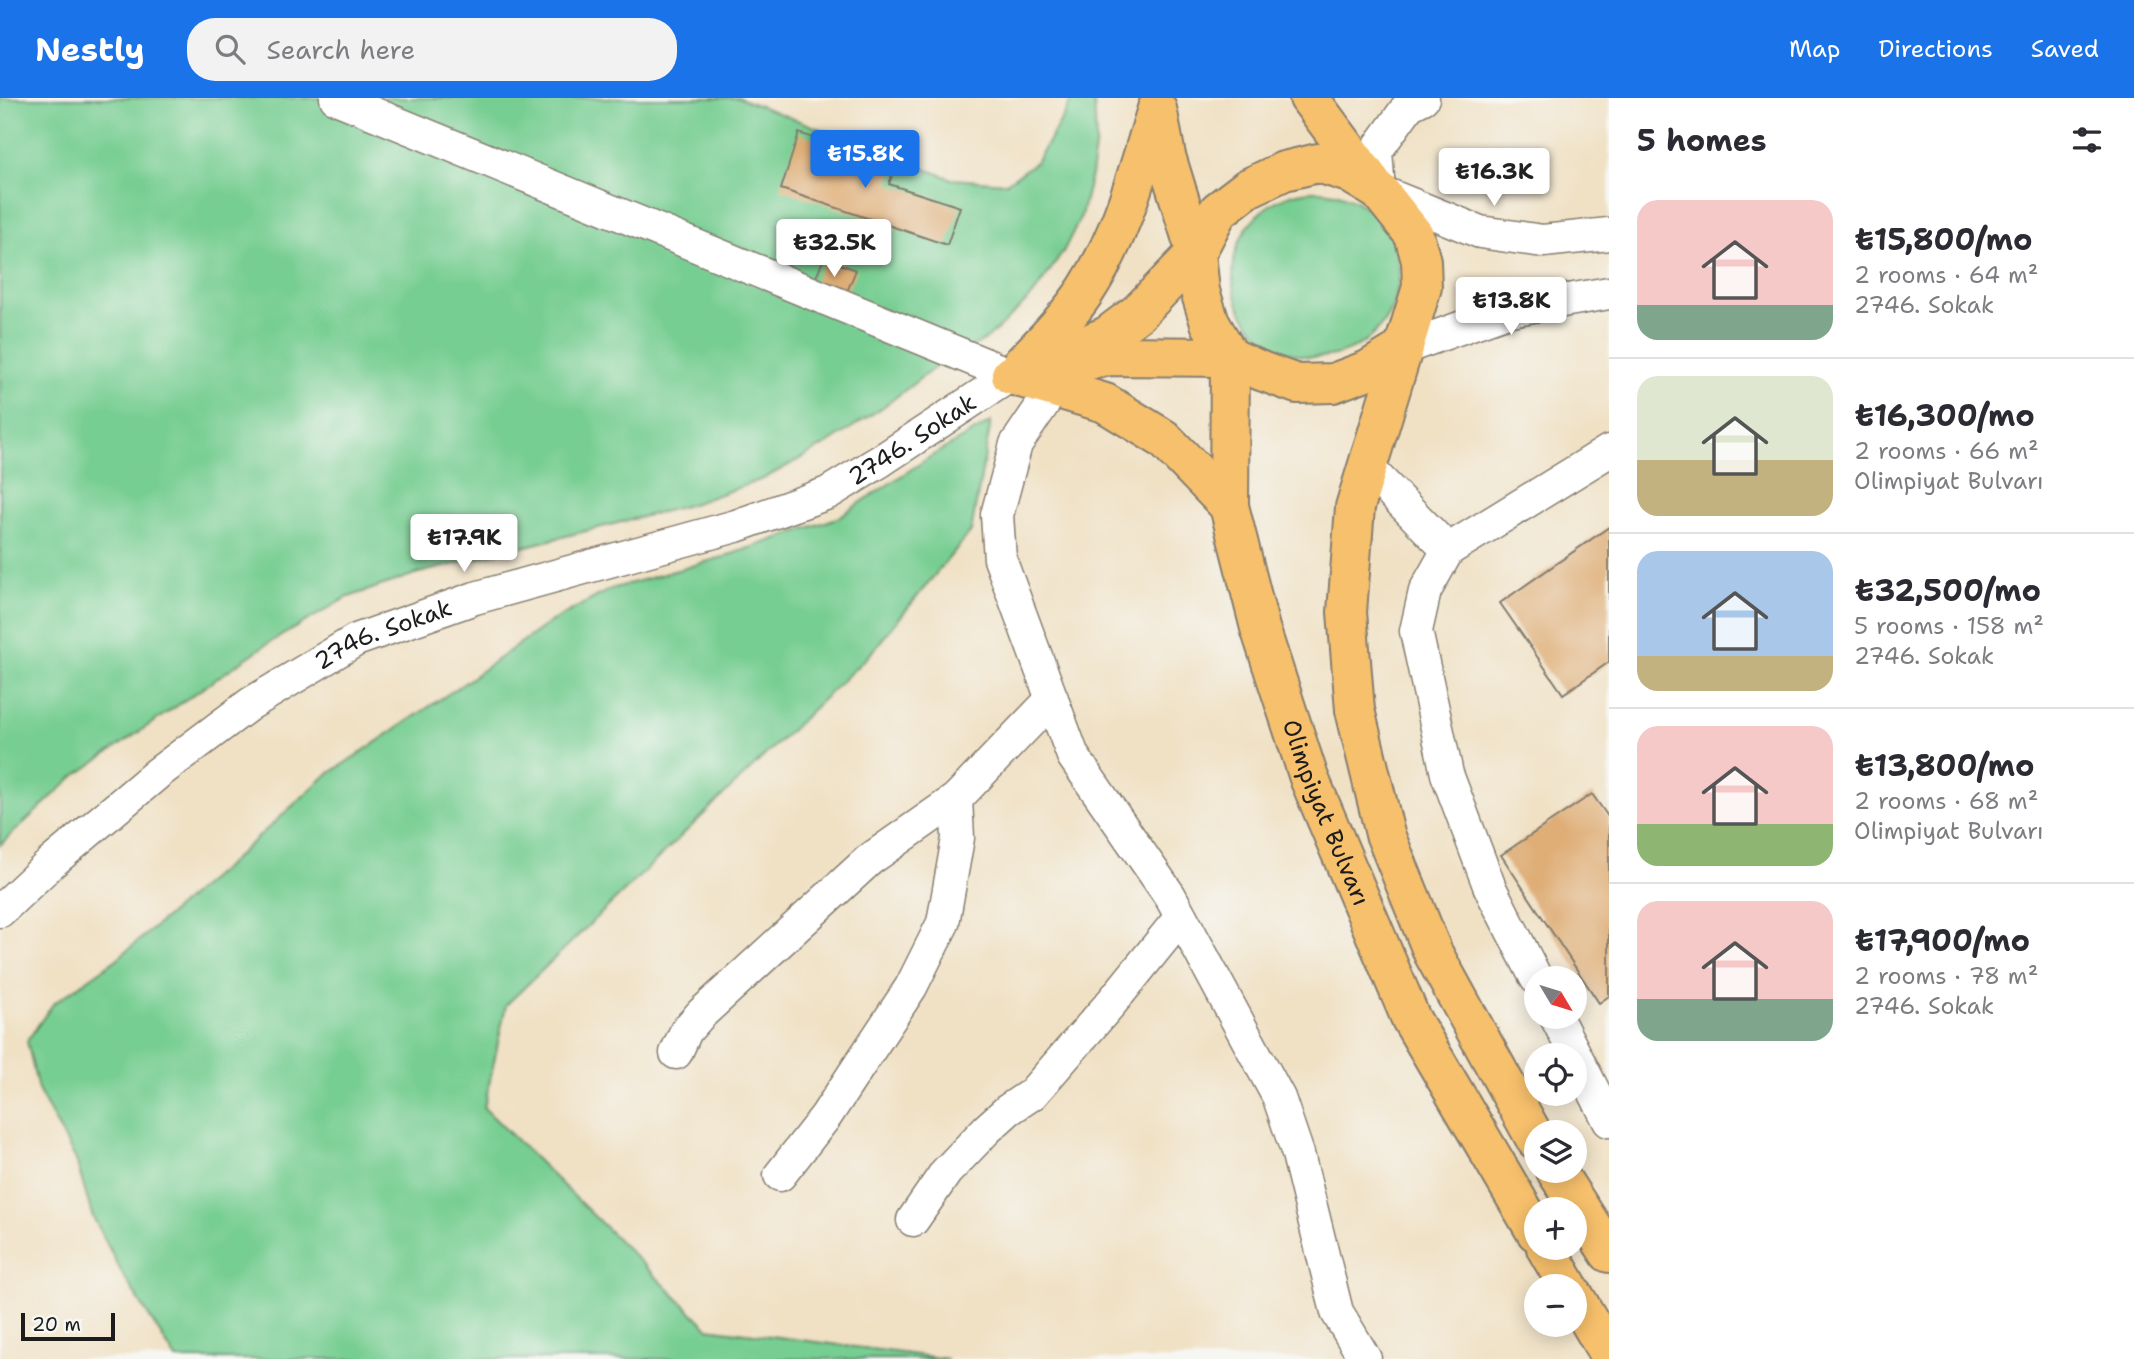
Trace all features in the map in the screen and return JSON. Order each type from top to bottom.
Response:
[{"type":"main road","points":[[1011,375],[1110,356],[1230,357],[1297,384],[1333,383],[1368,370],[1404,348],[1422,287],[1421,261],[1413,235],[1309,98]]},
{"type":"main road","points":[[1011,375],[1062,323],[1087,288],[1111,244],[1129,199],[1156,103]]},
{"type":"main road","points":[[1156,103],[1166,156],[1196,253],[1200,291],[1210,323],[1230,357]]},
{"type":"main road","points":[[1011,375],[1107,336],[1139,312],[1196,253],[1217,211],[1248,188],[1284,171],[1318,163],[1349,173],[1379,191]]},
{"type":"main road","name":"Olimpiyat Bulvarı","points":[[1404,348],[1355,507],[1347,612],[1355,710],[1385,834],[1433,953],[1525,1120]]},
{"type":"main road","name":"Olimpiyat Bulvarı","points":[[1230,357],[1229,506],[1260,628],[1309,778],[1411,1019],[1524,1212]]},
{"type":"main road","points":[[1011,375],[1105,403],[1164,439],[1229,506]]},
{"type":"main road","points":[[1564,1183],[1609,1253]]},
{"type":"main road","points":[[1587,1317],[1609,1355]]},
{"type":"street","points":[[336,98],[1011,375]]},
{"type":"street","points":[[1423,98],[1409,105],[1376,151],[1379,191],[1480,232],[1543,241],[1609,234]]},
{"type":"street","points":[[1404,348],[1510,310],[1609,293]]},
{"type":"street","name":"2746. Sokak","points":[[0,911],[51,863],[158,773],[250,704],[356,640],[475,598],[736,526],[828,493],[1011,375]]},
{"type":"street","points":[[1054,388],[1016,444],[997,515],[1000,559],[1073,757],[1170,896],[1279,1098],[1297,1154],[1338,1312],[1365,1359]]},
{"type":"street","points":[[1530,966],[1490,888],[1447,774],[1416,631],[1425,591],[1448,550],[1609,451]]},
{"type":"street","points":[[1367,467],[1448,550]]},
{"type":"street","points":[[676,1053],[686,1031],[701,1014],[869,860],[956,799],[1052,699]]},
{"type":"street","points":[[780,1175],[826,1116],[911,987],[943,923],[958,838],[956,799]]},
{"type":"street","points":[[913,1220],[946,1172],[987,1129],[1008,1110],[1032,1094],[1181,917]]},
{"type":"street","points":[[1562,1029],[1609,1121]]},
{"type":"green space","points":[[0,98],[739,98],[952,179],[1006,183],[1036,162],[1072,98],[1094,98],[1096,141],[1081,216],[1063,252],[1033,295],[988,338],[938,365],[883,407],[827,444],[763,479],[689,505],[415,574],[346,598],[264,646],[72,778],[0,845]]},
{"type":"green space","points":[[1316,191],[1348,198],[1362,205],[1374,216],[1385,228],[1392,242],[1399,274],[1392,306],[1385,320],[1374,332],[1362,343],[1348,350],[1316,357],[1284,350],[1270,343],[1258,332],[1247,320],[1240,306],[1233,274],[1240,242],[1247,228],[1258,216],[1270,205],[1284,198]]},
{"type":"green space","points":[[991,422],[971,531],[870,654],[506,1005],[484,1108],[708,1328],[948,1359],[176,1359],[123,1275],[92,1215],[76,1160],[38,1090],[27,1041],[53,1004],[117,959],[233,860],[324,777],[550,622],[611,589],[723,557],[837,518],[933,455]]},
{"type":"building","points":[[799,133],[895,166],[889,184],[960,207],[947,245],[781,189]]},
{"type":"building","points":[[824,258],[856,270],[844,299],[812,287]]},
{"type":"building","points":[[1609,527],[1609,662],[1563,694],[1500,603]]},
{"type":"building","points":[[1592,794],[1609,818],[1609,996],[1599,1003],[1587,985],[1587,966],[1574,966],[1501,855]]}]
